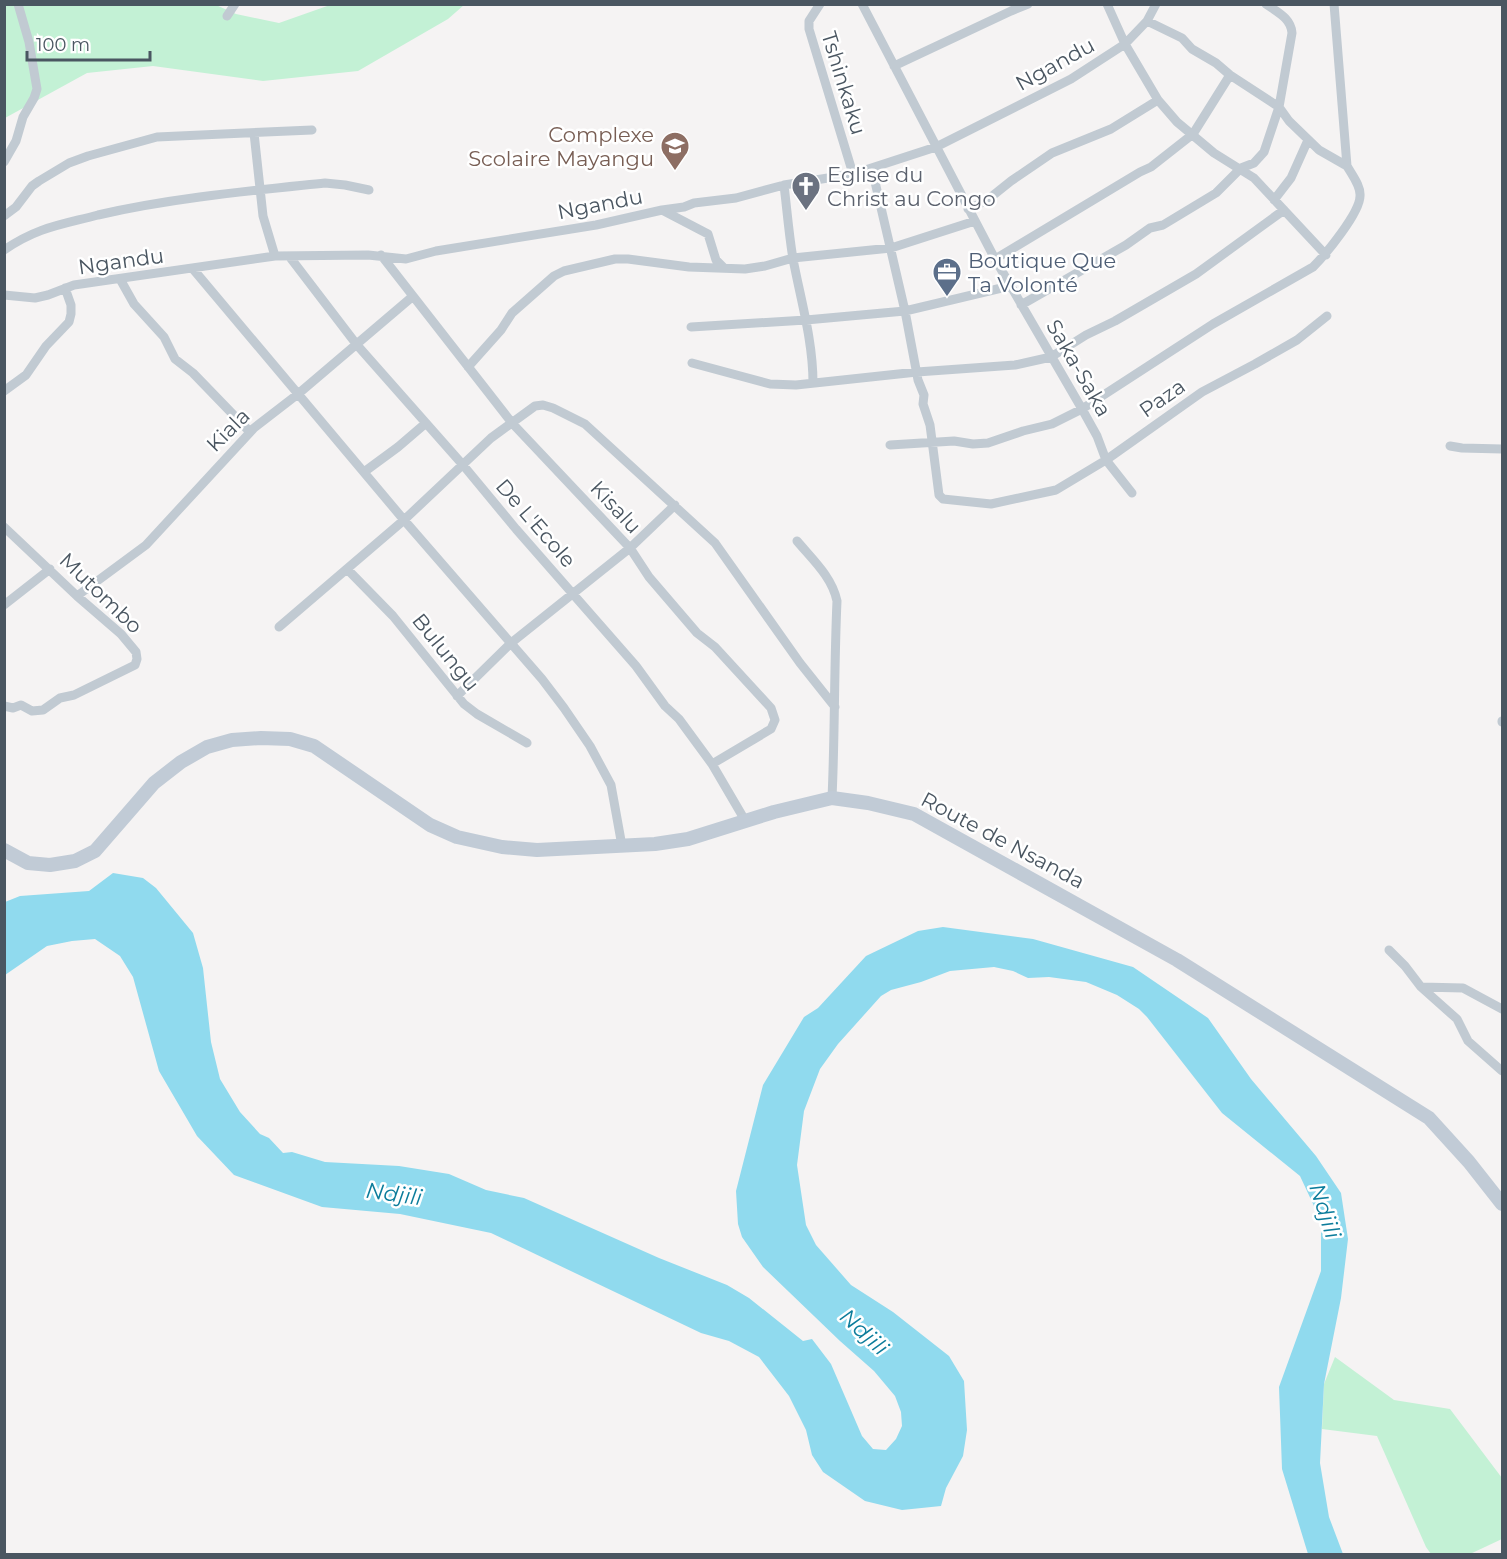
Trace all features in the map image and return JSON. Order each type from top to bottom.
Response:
[{"type":"street","points":[[4,162],[16,141],[23,117],[37,89],[29,42],[18,4]]},
{"type":"street","points":[[227,16],[235,4]]},
{"type":"street","name":"Tshinkaku","points":[[820,4],[809,21],[809,29],[853,174]]},
{"type":"street","name":"Saka-Saka","points":[[862,4],[995,259],[1097,436],[1106,460],[1132,494]]},
{"type":"street","points":[[894,66],[1028,4]]},
{"type":"street","points":[[1107,4],[1125,44],[1158,100],[1177,122],[1214,153],[1254,178],[1326,255]]},
{"type":"street","name":"Ngandu","points":[[4,295],[35,298],[65,288],[275,256],[381,255],[406,259],[436,251],[596,225],[662,210],[735,198],[784,185],[853,174],[936,147],[1071,79],[1125,44],[1147,21],[1155,4]]},
{"type":"street","points":[[1021,305],[1150,228],[1162,225],[1216,193],[1241,168],[1254,163],[1264,152],[1279,107],[1292,33],[1287,20],[1266,4]]},
{"type":"street","points":[[891,445],[954,441],[973,444],[988,443],[1052,424],[1082,409],[1213,324],[1313,267],[1326,255],[1357,207],[1360,198],[1360,190],[1347,166],[1334,4]]},
{"type":"street","points":[[1147,21],[1182,38],[1192,49],[1279,107],[1308,140],[1329,157],[1347,166]]},
{"type":"street","points":[[995,259],[1151,167],[1193,134],[1230,75]]},
{"type":"street","points":[[968,209],[986,201],[1052,153],[1111,129],[1158,100]]},
{"type":"street","points":[[4,216],[16,207],[39,180],[69,163],[151,138],[312,130]]},
{"type":"street","points":[[254,133],[263,216],[275,256]]},
{"type":"street","points":[[1274,200],[1291,178],[1308,140]]},
{"type":"street","points":[[872,168],[905,311],[916,372],[924,395],[923,404],[930,424],[932,444]]},
{"type":"street","points":[[4,250],[37,230],[66,221],[154,204],[325,183],[369,190]]},
{"type":"street","points":[[784,185],[793,258],[813,364],[813,383]]},
{"type":"street","points":[[662,210],[676,215],[708,234],[716,260],[723,267]]},
{"type":"street","points":[[692,363],[770,384],[813,383],[916,372],[1004,366],[1051,357],[1086,334],[1115,321],[1196,274],[1284,210]]},
{"type":"street","points":[[468,367],[501,330],[512,313],[554,276],[564,271],[628,258],[689,267],[745,269],[793,258],[891,248],[975,221]]},
{"type":"street","name":"Kisalu","points":[[381,255],[512,423],[630,548],[649,578],[696,633],[715,647],[774,713],[775,720],[771,729],[712,764]]},
{"type":"street","name":"De L'Ecole","points":[[289,256],[357,345],[573,592],[636,666],[665,706],[679,719],[712,764],[746,822]]},
{"type":"street","points":[[193,268],[404,520],[542,679],[590,746],[611,785],[622,846]]},
{"type":"street","points":[[120,279],[134,304],[164,338],[175,359],[193,373],[250,432]]},
{"type":"street","points":[[691,327],[905,311],[1010,286]]},
{"type":"street","points":[[4,391],[26,375],[46,346],[69,322],[71,305],[65,288]]},
{"type":"street","name":"Kiala","points":[[77,596],[146,545],[250,432],[412,297]]},
{"type":"street","name":"Paza","points":[[932,444],[939,495],[943,500],[992,504],[1051,492],[1106,460],[1202,392],[1297,340],[1327,316]]},
{"type":"street","points":[[279,627],[348,570],[491,438],[535,406],[543,405],[585,424],[715,543],[800,663],[836,707]]},
{"type":"street","points":[[364,472],[426,423]]},
{"type":"street","points":[[1450,446],[1503,449]]},
{"type":"street","points":[[457,696],[511,643],[630,548],[675,505]]},
{"type":"street","name":"Mutombo","points":[[4,527],[121,634],[136,652],[137,659],[135,665],[74,695],[60,698],[43,710],[32,711],[21,705],[13,708],[4,706]]},
{"type":"street","points":[[797,541],[829,579],[835,590],[837,602],[833,678],[836,707],[832,798]]},
{"type":"street","points":[[4,605],[50,569]]},
{"type":"street","name":"Bulungu","points":[[348,570],[393,616],[448,681],[457,696],[477,714],[527,743]]},
{"type":"street","name":"Route de Nsanda","points":[[4,850],[28,863],[50,865],[75,861],[95,851],[154,783],[180,762],[207,747],[232,740],[261,738],[290,739],[315,746],[430,825],[457,837],[502,848],[537,850],[655,844],[688,839],[774,812],[832,798],[868,803],[914,814],[1177,960],[1429,1118],[1503,1204]]},
{"type":"street","points":[[1389,950],[1421,987],[1456,1019],[1468,1041],[1503,1071]]},
{"type":"street","points":[[1421,987],[1463,988],[1503,1009]]},
{"type":"green space","points":[[5,5],[216,5],[236,14],[279,23],[330,5],[464,5],[448,19],[358,71],[263,81],[153,66],[87,73],[5,118]]},
{"type":"green space","points":[[1335,1357],[1394,1400],[1450,1409],[1502,1478],[1502,1539],[1470,1554],[1431,1554],[1377,1436],[1322,1429],[1324,1384]]},
{"type":"water","name":"Ndjili","points":[[113,873],[143,878],[156,888],[193,933],[203,968],[211,1042],[220,1079],[240,1112],[260,1134],[269,1138],[283,1153],[292,1152],[325,1162],[399,1166],[449,1174],[486,1190],[524,1198],[659,1258],[727,1285],[749,1298],[803,1341],[812,1339],[831,1364],[862,1436],[873,1449],[886,1450],[896,1439],[902,1426],[901,1412],[895,1396],[874,1371],[763,1267],[742,1237],[738,1224],[736,1191],[763,1085],[804,1017],[818,1008],[866,956],[918,931],[943,927],[1033,939],[1133,967],[1208,1018],[1251,1079],[1316,1156],[1341,1193],[1348,1239],[1341,1298],[1324,1384],[1320,1463],[1329,1517],[1343,1554],[1308,1554],[1282,1469],[1279,1387],[1321,1271],[1321,1221],[1300,1176],[1222,1113],[1147,1017],[1117,995],[1086,982],[1049,977],[1028,978],[1013,971],[994,967],[950,971],[891,990],[881,996],[838,1044],[820,1069],[804,1111],[797,1165],[806,1225],[816,1245],[851,1285],[893,1312],[949,1356],[964,1381],[967,1430],[963,1456],[946,1488],[941,1506],[902,1510],[865,1501],[823,1472],[812,1455],[806,1430],[789,1396],[759,1357],[729,1341],[701,1333],[491,1233],[400,1214],[322,1207],[234,1175],[197,1136],[159,1071],[133,977],[120,956],[95,939],[72,941],[47,946],[5,975],[5,902],[20,896],[89,891]]},
{"type":"place","name":"Complexe Scolaire Mayangu","points":[[675,172]]},
{"type":"place","name":"Eglise du Christ au Congo","points":[[806,212]]},
{"type":"place","name":"Boutique Que Ta Volonté","points":[[947,298]]}]
